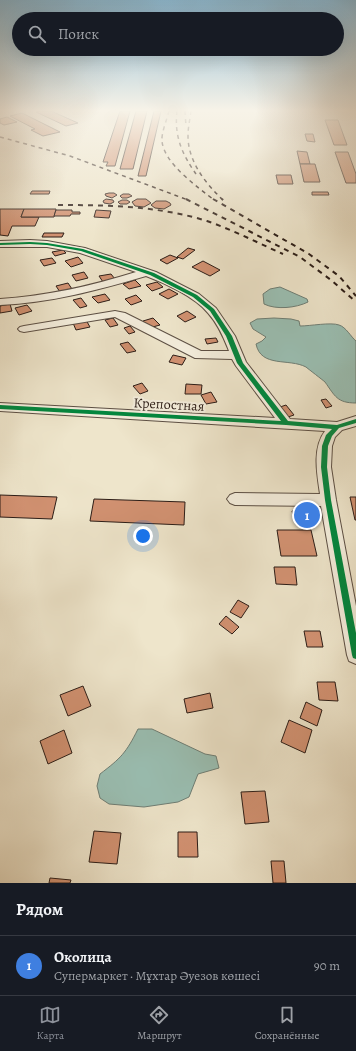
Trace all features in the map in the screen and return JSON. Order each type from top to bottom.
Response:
[{"type":"street","points":[[0,244],[30,243],[62,246],[102,256],[147,272],[196,296],[212,310],[229,336],[240,363],[286,423]]},
{"type":"street","points":[[0,302],[48,298],[98,287],[147,272]]},
{"type":"street","points":[[24,329],[115,314],[121,315],[199,355],[237,355]]},
{"type":"street","name":"Крепостная","points":[[0,407],[286,423],[338,428]]},
{"type":"street","points":[[356,421],[338,428],[329,435],[325,446],[324,467],[328,500],[356,655]]},
{"type":"street","points":[[236,499],[328,500]]},
{"type":"water","points":[[280,287],[307,299],[308,302],[298,306],[286,308],[264,304],[263,294],[270,289]]},
{"type":"water","points":[[274,318],[299,321],[300,326],[335,324],[342,326],[346,330],[356,341],[356,403],[345,402],[337,398],[325,382],[306,367],[299,364],[276,361],[259,352],[256,344],[266,337],[253,329],[250,323],[257,319]]},
{"type":"water","points":[[138,729],[152,729],[205,754],[216,756],[219,768],[198,774],[189,797],[178,802],[144,807],[109,804],[100,798],[97,786],[100,774],[113,764],[122,754],[130,744]]},
{"type":"building","points":[[106,152],[119,152],[115,166],[106,166],[108,162],[103,162]]},
{"type":"building","points":[[125,152],[137,152],[133,169],[120,169]]},
{"type":"building","points":[[144,152],[151,152],[146,176],[138,176]]},
{"type":"building","points":[[297,152],[307,152],[310,164],[300,164]]},
{"type":"building","points":[[335,152],[348,152],[356,174],[356,183],[346,183]]},
{"type":"building","points":[[300,164],[315,164],[320,182],[304,182]]},
{"type":"building","points":[[276,175],[291,175],[293,184],[278,184]]},
{"type":"building","points":[[32,191],[50,191],[49,194],[30,194]]},
{"type":"building","points":[[312,192],[328,192],[329,195],[312,195]]},
{"type":"building","points":[[114,193],[117,195],[112,198],[106,196],[105,194]]},
{"type":"building","points":[[123,194],[129,194],[132,196],[122,198],[120,196]]},
{"type":"building","points":[[106,199],[113,200],[114,202],[110,204],[104,203],[103,201]]},
{"type":"building","points":[[137,199],[146,199],[151,203],[144,207],[135,206],[132,202]]},
{"type":"building","points":[[127,200],[130,202],[127,204],[120,204],[118,202]]},
{"type":"building","points":[[156,201],[166,201],[171,205],[164,209],[155,208],[151,205]]},
{"type":"building","points":[[0,209],[24,209],[21,217],[39,217],[35,226],[12,226],[8,236],[0,235]]},
{"type":"building","points":[[24,209],[56,209],[54,217],[21,217]]},
{"type":"building","points":[[56,210],[72,210],[72,212],[80,212],[80,214],[71,214],[70,216],[54,216]]},
{"type":"building","points":[[96,210],[111,211],[109,218],[94,217]]},
{"type":"building","points":[[44,233],[64,233],[62,237],[42,237]]},
{"type":"building","points":[[188,248],[195,250],[183,259],[177,257]]},
{"type":"building","points":[[63,250],[66,253],[55,256],[52,252]]},
{"type":"building","points":[[170,255],[178,258],[167,264],[160,260]]},
{"type":"building","points":[[78,257],[83,263],[71,267],[65,261]]},
{"type":"building","points":[[52,258],[56,263],[44,266],[40,260]]},
{"type":"building","points":[[203,261],[220,270],[210,276],[192,267]]},
{"type":"building","points":[[84,272],[88,278],[76,281],[72,275]]},
{"type":"building","points":[[111,274],[115,279],[103,282],[99,276]]},
{"type":"building","points":[[135,280],[141,286],[129,289],[123,284]]},
{"type":"building","points":[[157,282],[163,287],[152,291],[146,285]]},
{"type":"building","points":[[68,283],[72,289],[60,292],[56,286]]},
{"type":"building","points":[[169,289],[178,294],[168,299],[159,294]]},
{"type":"building","points":[[105,294],[110,300],[98,303],[92,297]]},
{"type":"building","points":[[136,295],[142,301],[131,305],[125,299]]},
{"type":"building","points":[[81,298],[87,306],[80,308],[73,300]]},
{"type":"building","points":[[10,304],[12,311],[0,313],[0,306]]},
{"type":"building","points":[[27,305],[32,311],[19,315],[15,308]]},
{"type":"building","points":[[187,311],[196,317],[185,322],[177,316]]},
{"type":"building","points":[[113,318],[118,325],[110,327],[105,320]]},
{"type":"building","points":[[153,318],[160,325],[149,328],[143,321]]},
{"type":"building","points":[[86,320],[90,327],[76,330],[73,323]]},
{"type":"building","points":[[130,326],[135,332],[129,334],[124,328]]},
{"type":"building","points":[[216,338],[218,342],[207,344],[205,339]]},
{"type":"building","points":[[128,342],[136,351],[127,353],[120,344]]},
{"type":"building","points":[[173,355],[186,358],[182,365],[169,362]]},
{"type":"building","points":[[142,383],[148,391],[140,394],[133,386]]},
{"type":"building","points":[[186,384],[202,385],[201,394],[185,394]]},
{"type":"building","points":[[211,392],[217,402],[206,404],[201,395]]},
{"type":"building","points":[[326,399],[332,406],[326,408],[321,400]]},
{"type":"building","points":[[286,405],[294,415],[288,417],[280,407]]},
{"type":"building","points":[[0,495],[57,497],[52,519],[0,517]]},
{"type":"building","points":[[350,497],[356,497],[356,520],[355,520]]},
{"type":"building","points":[[94,499],[185,502],[184,525],[90,521]]},
{"type":"building","points":[[292,511],[311,511],[312,519],[294,519]]},
{"type":"building","points":[[277,530],[311,530],[317,556],[281,556]]},
{"type":"building","points":[[274,567],[295,567],[297,585],[276,584]]},
{"type":"building","points":[[238,600],[249,606],[241,618],[230,612]]},
{"type":"building","points":[[226,616],[239,627],[232,634],[219,624]]},
{"type":"building","points":[[304,631],[320,631],[323,647],[307,647]]},
{"type":"building","points":[[317,682],[335,682],[338,701],[319,700]]},
{"type":"building","points":[[83,686],[91,706],[68,716],[60,695]]},
{"type":"building","points":[[210,693],[213,708],[187,713],[184,699]]},
{"type":"building","points":[[306,702],[322,710],[317,726],[300,718]]},
{"type":"building","points":[[289,720],[312,730],[305,753],[281,742]]},
{"type":"building","points":[[64,730],[72,753],[48,764],[40,741]]},
{"type":"building","points":[[265,791],[269,822],[245,824],[241,792]]},
{"type":"building","points":[[94,831],[121,833],[117,864],[89,862]]},
{"type":"building","points":[[178,832],[197,832],[198,857],[178,857]]},
{"type":"building","points":[[271,861],[284,861],[286,883],[273,883]]},
{"type":"building","points":[[50,878],[71,880],[70,883],[49,883]]},
{"type":"railway","points":[[56,152],[188,200]]},
{"type":"railway","points":[[165,152],[175,166],[191,182],[214,200]]},
{"type":"railway","points":[[183,152],[196,174]]},
{"type":"railway","points":[[191,152],[194,163],[204,179],[223,200],[222,199]]},
{"type":"railway","points":[[213,199],[309,254],[339,276],[356,296]]},
{"type":"railway","points":[[188,200],[300,257],[331,280],[356,302]]},
{"type":"railway","points":[[58,205],[133,207],[189,216],[226,228],[283,254]]},
{"type":"cycle path","points":[[0,244],[47,244],[82,250],[152,274],[195,296],[212,310],[229,336],[240,363],[286,423]]},
{"type":"cycle path","points":[[0,407],[337,427]]},
{"type":"cycle path","points":[[356,421],[337,427],[329,435],[325,446],[324,467],[328,500],[356,655]]},
{"type":"place","name":"Околица","points":[[307,515]]}]
